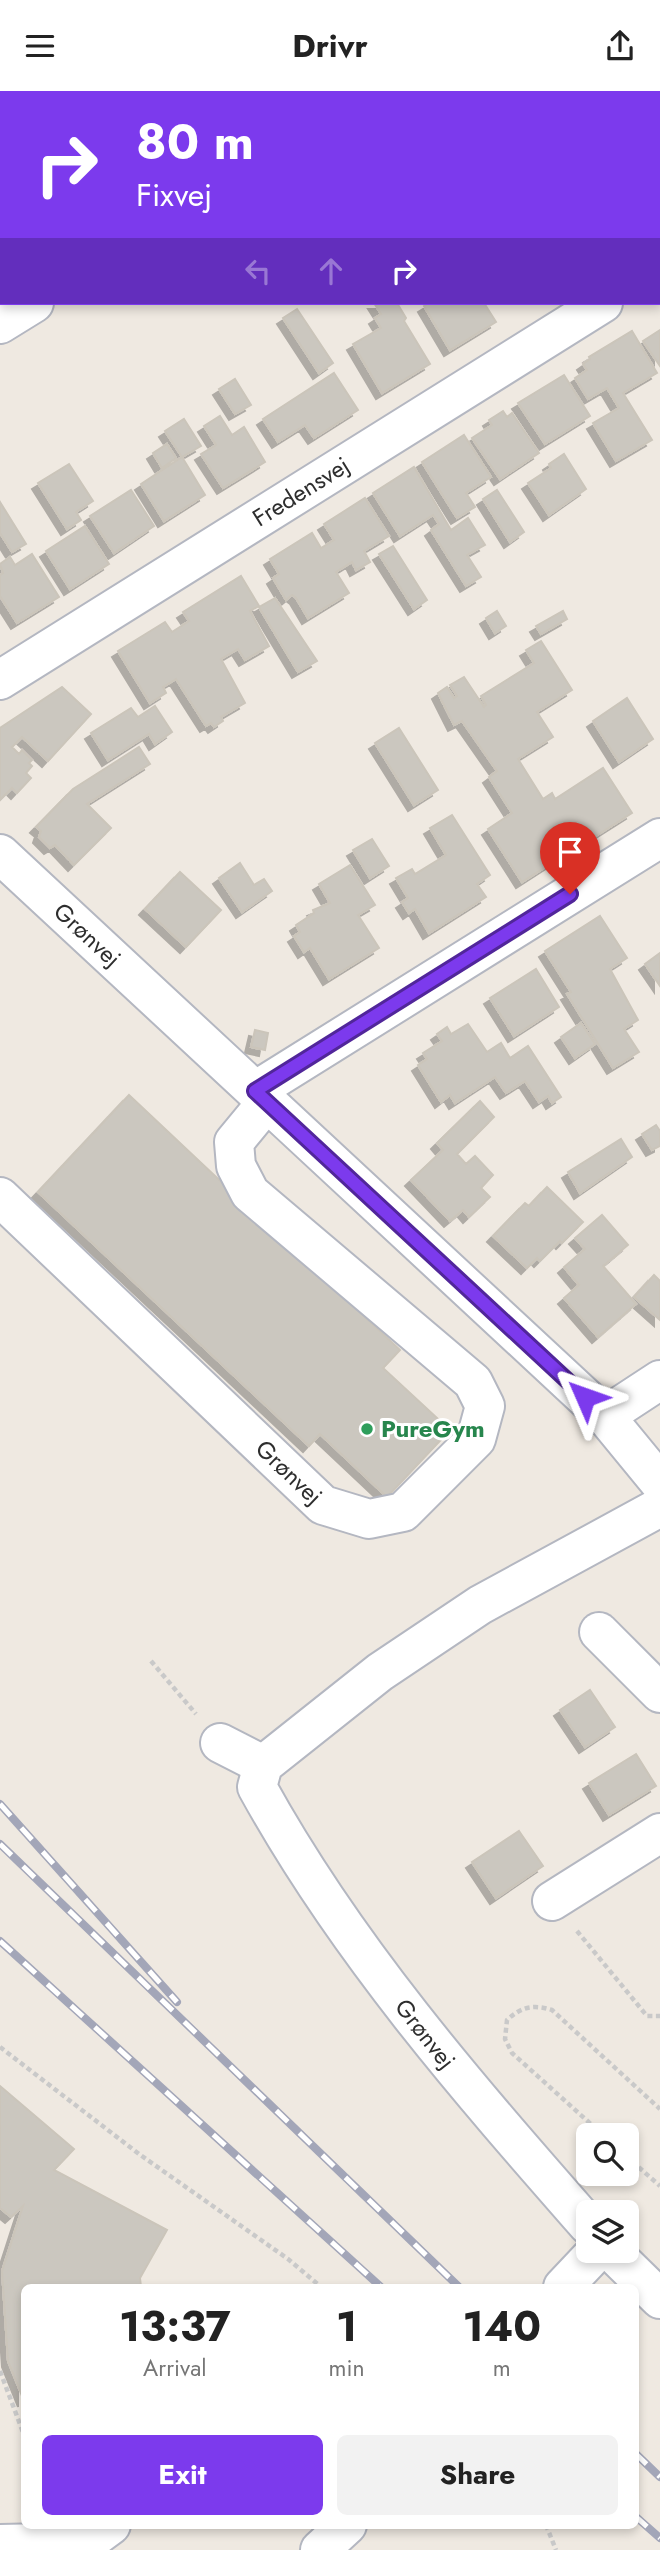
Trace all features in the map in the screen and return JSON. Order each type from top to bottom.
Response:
[{"type":"street","points":[[0,324],[31,305]]},
{"type":"street","name":"Fredensvej","points":[[0,680],[600,305]]},
{"type":"street","points":[[261,1097],[660,838]]},
{"type":"street","name":"Grønvej","points":[[0,854],[605,1416],[660,1483]]},
{"type":"street","name":"Grønvej","points":[[0,1197],[323,1505],[369,1518],[403,1512],[476,1439],[485,1406],[473,1382],[250,1193],[236,1165],[234,1142],[261,1097]]},
{"type":"street","points":[[605,1416],[660,1380]]},
{"type":"street","points":[[220,1743],[263,1765],[380,1672],[480,1605],[660,1507]]},
{"type":"street","points":[[598,1632],[660,1693]]},
{"type":"street","name":"Grønvej","points":[[263,1765],[257,1787],[281,1832],[366,1956],[434,2047],[576,2211]]},
{"type":"street","points":[[552,1901],[660,1833]]},
{"type":"street","points":[[588,2264],[630,2284]]},
{"type":"street","points":[[639,2288],[660,2298]]},
{"type":"street","points":[[2,2539],[88,2542],[106,2529]]},
{"type":"path","points":[[151,1661],[220,1743]]},
{"type":"path","points":[[552,1901],[647,2016],[660,2016]]},
{"type":"path","points":[[590,2123],[512,2053],[505,2039],[506,2020],[518,2010],[537,2005],[552,2010],[660,2109]]},
{"type":"path","points":[[0,2047],[139,2154],[288,2259],[317,2284]]},
{"type":"path","points":[[639,2167],[660,2186]]},
{"type":"path","points":[[0,2371],[21,2427]]},
{"type":"path","points":[[548,2529],[556,2550]]},
{"type":"building","points":[[375,305],[398,305],[406,318],[404,321],[430,364],[382,393],[353,344],[381,328],[375,318],[381,314]]},
{"type":"building","points":[[485,305],[496,322],[450,350],[424,306]]},
{"type":"building","points":[[297,309],[333,363],[319,373],[283,318]]},
{"type":"building","points":[[660,330],[660,366],[643,341]]},
{"type":"building","points":[[632,331],[657,373],[623,393],[652,440],[616,461],[593,423],[619,408],[607,388],[588,399],[575,378],[587,370],[583,364],[589,357]]},
{"type":"building","points":[[334,373],[358,410],[314,438],[305,425],[278,442],[263,419]]},
{"type":"building","points":[[564,375],[590,416],[545,444],[518,403]]},
{"type":"building","points":[[235,379],[251,405],[235,414],[219,389]]},
{"type":"building","points":[[503,411],[507,417],[512,413],[539,453],[500,479],[472,438],[492,425],[489,420]]},
{"type":"building","points":[[220,416],[232,435],[244,427],[265,462],[223,488],[201,454],[216,445],[204,426]]},
{"type":"building","points":[[184,419],[201,446],[182,457],[165,431]]},
{"type":"building","points":[[464,435],[491,477],[466,493],[475,507],[457,518],[422,462]]},
{"type":"building","points":[[167,444],[176,458],[162,468],[153,453]]},
{"type":"building","points":[[564,454],[586,489],[549,515],[528,483],[551,468],[549,464]]},
{"type":"building","points":[[182,457],[205,495],[164,521],[141,484]]},
{"type":"building","points":[[69,464],[93,501],[76,512],[81,520],[67,529],[38,483]]},
{"type":"building","points":[[414,467],[451,530],[468,518],[485,545],[467,555],[481,577],[466,586],[431,530],[439,524],[433,515],[400,536],[373,493]]},
{"type":"building","points":[[131,490],[154,526],[114,553],[90,516]]},
{"type":"building","points":[[497,490],[524,532],[510,542],[483,499]]},
{"type":"building","points":[[365,498],[389,536],[364,551],[370,562],[356,570],[352,562],[336,572],[349,593],[308,618],[296,598],[292,595],[286,600],[273,578],[279,574],[270,559],[312,533],[321,548],[334,540],[324,524]]},
{"type":"building","points":[[0,502],[26,544],[12,552],[0,533]]},
{"type":"building","points":[[85,526],[109,564],[70,589],[46,551]]},
{"type":"building","points":[[393,546],[427,600],[414,609],[379,554]]},
{"type":"building","points":[[32,554],[59,597],[17,623],[0,596],[0,575],[3,573],[0,564],[10,557],[15,565]]},
{"type":"building","points":[[241,576],[259,606],[250,611],[269,646],[245,660],[238,649],[221,659],[245,703],[221,717],[223,721],[214,727],[211,723],[206,726],[176,679],[163,687],[166,693],[150,703],[118,651],[165,622],[172,632],[189,621],[183,612]]},
{"type":"building","points":[[275,598],[317,661],[298,672],[259,607]]},
{"type":"building","points":[[497,611],[506,626],[495,633],[486,618]]},
{"type":"building","points":[[563,611],[567,619],[541,634],[536,626]]},
{"type":"building","points":[[541,641],[572,690],[537,712],[553,737],[518,759],[543,799],[552,793],[555,799],[603,768],[632,813],[580,846],[566,826],[562,828],[575,848],[522,882],[488,829],[512,813],[489,777],[497,771],[462,721],[454,725],[438,693],[447,687],[454,698],[457,696],[450,685],[464,677],[484,707],[486,705],[481,696],[534,663],[526,650]]},
{"type":"building","points":[[62,687],[91,714],[48,761],[22,737],[12,747],[19,754],[22,750],[32,760],[29,763],[32,766],[26,773],[31,778],[17,793],[12,788],[0,800],[0,728]]},
{"type":"building","points":[[627,698],[653,739],[619,762],[593,721]]},
{"type":"building","points":[[155,706],[172,732],[155,744],[149,734],[108,760],[91,733],[131,708],[138,717]]},
{"type":"building","points":[[399,728],[438,790],[414,805],[375,743]]},
{"type":"building","points":[[139,747],[150,764],[87,804],[111,828],[74,865],[55,845],[50,848],[39,837],[41,831],[36,827],[73,789]]},
{"type":"building","points":[[452,815],[490,875],[477,884],[486,897],[429,933],[415,909],[409,913],[402,902],[408,898],[396,878],[412,869],[415,874],[446,855],[430,828]]},
{"type":"building","points":[[372,839],[389,866],[370,878],[353,850]]},
{"type":"building","points":[[240,863],[254,885],[264,879],[272,891],[242,912],[219,878]]},
{"type":"building","points":[[350,865],[375,905],[358,915],[379,948],[329,979],[310,948],[304,952],[294,936],[300,932],[296,925],[314,913],[313,910],[330,903],[319,884]]},
{"type":"building","points":[[180,872],[221,910],[186,947],[145,909]]},
{"type":"building","points":[[600,916],[627,958],[610,969],[638,1020],[624,1029],[639,1052],[613,1068],[567,994],[571,992],[545,951]]},
{"type":"building","points":[[660,953],[660,986],[645,964]]},
{"type":"building","points":[[536,969],[559,1007],[514,1036],[490,998]]},
{"type":"building","points":[[581,1023],[595,1044],[575,1058],[561,1037]]},
{"type":"building","points":[[468,1024],[487,1052],[501,1043],[510,1058],[528,1046],[561,1097],[552,1103],[548,1096],[539,1102],[525,1081],[506,1093],[495,1077],[455,1103],[450,1095],[441,1102],[418,1065],[427,1059],[423,1053],[442,1041],[437,1034],[447,1027],[451,1034]]},
{"type":"building","points":[[255,1030],[268,1033],[265,1050],[251,1047]]},
{"type":"building","points":[[129,1095],[400,1350],[383,1368],[450,1430],[387,1497],[320,1434],[309,1446],[38,1192]]},
{"type":"building","points":[[480,1101],[494,1117],[457,1154],[466,1164],[475,1156],[493,1175],[481,1188],[490,1197],[469,1217],[463,1210],[450,1221],[411,1180],[443,1150],[437,1143]]},
{"type":"building","points":[[656,1125],[660,1131],[660,1146],[652,1150],[642,1134]]},
{"type":"building","points":[[621,1139],[632,1157],[580,1193],[568,1172]]},
{"type":"building","points":[[547,1187],[583,1222],[562,1243],[560,1241],[540,1261],[537,1258],[527,1268],[493,1236],[525,1203],[529,1206]]},
{"type":"building","points":[[602,1215],[628,1245],[603,1266],[636,1304],[598,1337],[564,1298],[579,1285],[564,1267],[585,1249],[575,1238]]},
{"type":"building","points":[[654,1275],[660,1281],[660,1320],[634,1297]]},
{"type":"building","points":[[590,1690],[615,1727],[585,1747],[560,1710]]},
{"type":"building","points":[[636,1754],[656,1786],[609,1815],[589,1783]]},
{"type":"building","points":[[519,1831],[543,1866],[496,1898],[472,1862]]},
{"type":"building","points":[[0,2086],[74,2149],[54,2170],[167,2230],[140,2278],[141,2284],[21,2284],[21,2394],[8,2361],[2,2271],[23,2206],[11,2217],[0,2208]]},
{"type":"railway","points":[[0,1804],[177,2002]]},
{"type":"railway","points":[[0,1844],[456,2284]]},
{"type":"railway","points":[[0,1941],[378,2284]]},
{"type":"railway","points":[[639,2457],[660,2477]]},
{"type":"railway","points":[[639,2520],[660,2538]]},
{"type":"place","name":"PureGym","points":[[367,1429]]},
{"type":"route","points":[[570,894],[255,1091],[585,1397]]}]
